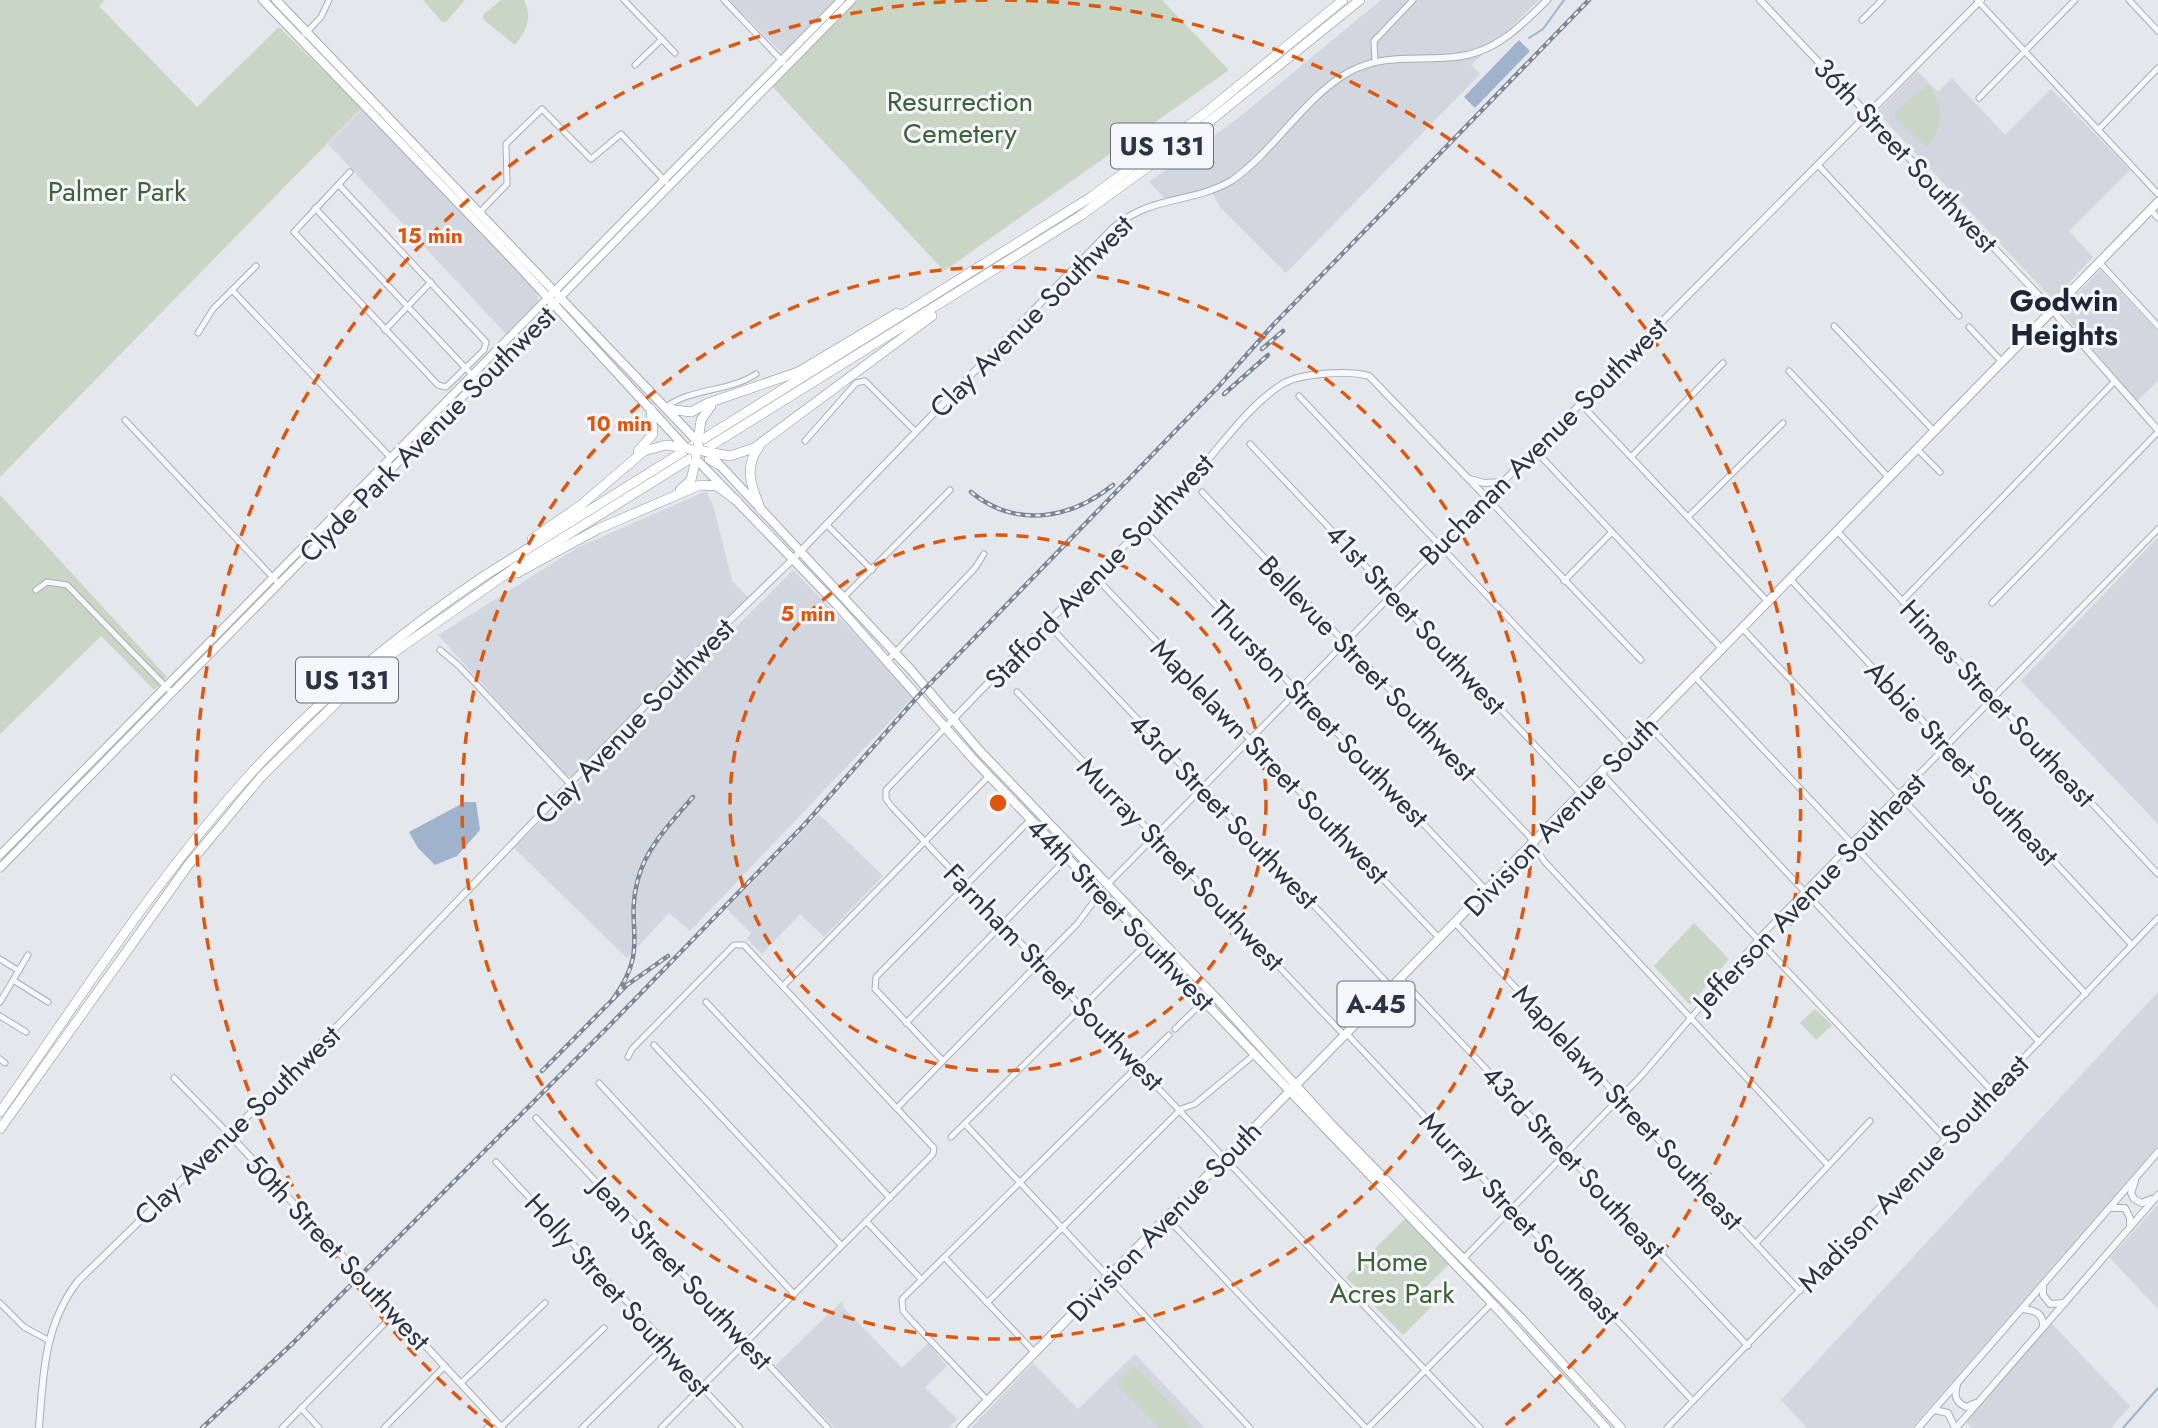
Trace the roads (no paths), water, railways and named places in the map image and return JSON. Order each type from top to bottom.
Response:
[{"type":"highway","name":"US 131","points":[[0,1110],[161,886],[231,796],[320,704],[437,608],[969,275],[1147,157],[1343,0]]},
{"type":"highway","name":"US 131","points":[[0,1129],[189,863],[261,777],[356,685],[469,598],[1005,264],[1166,155],[1360,0]]},
{"type":"highway","points":[[437,608],[575,509],[647,450],[660,445],[699,452],[741,454],[768,438],[904,335],[1005,264]]},
{"type":"highway","points":[[667,408],[685,413],[798,372],[927,295],[969,275]]},
{"type":"highway","points":[[662,501],[685,486],[699,452],[702,417],[715,401]]},
{"type":"highway","points":[[619,471],[652,437],[651,409]]},
{"type":"highway","points":[[761,510],[751,485],[750,468],[754,453],[768,438]]},
{"type":"highway","points":[[469,598],[582,537],[662,501],[708,484],[721,488],[737,501]]},
{"type":"main road","name":"44th Street Southwest","points":[[263,0],[304,35]]},
{"type":"main road","name":"44th Street Southwest","points":[[276,0],[304,35],[476,216],[667,408],[737,501],[843,598],[895,652],[953,719],[1220,1002],[1293,1088]]},
{"type":"main road","name":"Clyde Park Avenue Southwest","points":[[785,64],[841,0]]},
{"type":"main road","name":"Clyde Park Avenue Southwest","points":[[0,868],[478,383],[555,298],[785,64],[852,0]]},
{"type":"main road","name":"Division Avenue South","points":[[962,1428],[1744,630],[2158,202]]},
{"type":"main road","name":"44th Street Southwest","points":[[555,298],[596,350],[651,409],[761,510],[796,555],[989,776],[1255,1054],[1293,1088]]},
{"type":"main road","name":"Clyde Park Avenue Southwest","points":[[0,855],[473,374],[555,298]]},
{"type":"main road","points":[[596,350],[615,362],[622,362]]},
{"type":"main road","points":[[614,369],[650,390]]},
{"type":"main road","points":[[341,522],[351,506],[348,501]]},
{"type":"main road","points":[[133,719],[140,726]]},
{"type":"main road","points":[[46,808],[52,814]]},
{"type":"main road","points":[[1046,835],[1052,833],[1070,845]]},
{"type":"main road","points":[[1167,962],[1180,966],[1183,964]]},
{"type":"main road","points":[[1185,981],[1198,979]]},
{"type":"main road","points":[[1204,1001],[1220,1002]]},
{"type":"main road","points":[[1293,1088],[1464,1258],[1621,1428]]},
{"type":"main road","points":[[1293,1088],[1606,1428]]},
{"type":"main road","points":[[1478,1288],[1492,1288]]},
{"type":"main road","points":[[1492,1303],[1507,1303]]},
{"type":"street","points":[[304,35],[321,17],[329,0]]},
{"type":"street","points":[[624,0],[675,52]]},
{"type":"street","points":[[724,0],[785,64]]},
{"type":"street","points":[[1375,61],[1374,41],[1413,0]]},
{"type":"street","name":"Clay Avenue Southwest","points":[[39,1428],[48,1340],[60,1308],[78,1281],[345,1019],[570,784],[1119,223],[1146,206],[1209,191],[1231,181],[1335,82],[1375,61],[1397,57],[1454,57],[1481,51],[1512,34],[1547,0]]},
{"type":"street","name":"36th Street Southwest","points":[[1760,0],[2052,310],[2158,431]]},
{"type":"street","points":[[1862,20],[1882,0]]},
{"type":"street","points":[[1979,97],[2075,0]]},
{"type":"street","points":[[2129,0],[2158,31]]},
{"type":"street","points":[[1979,1],[2158,194]]},
{"type":"street","name":"Buchanan Avenue Southwest","points":[[1107,884],[1979,1]]},
{"type":"street","points":[[635,65],[662,39]]},
{"type":"street","points":[[2098,130],[2158,68]]},
{"type":"street","points":[[476,216],[507,184],[506,144],[542,109],[591,159],[599,156],[621,134],[667,184]]},
{"type":"street","points":[[1818,165],[1959,316]]},
{"type":"street","points":[[339,184],[487,345],[446,387],[440,387],[294,232],[315,208],[339,184],[350,173]]},
{"type":"street","points":[[315,208],[473,374],[478,383]]},
{"type":"street","points":[[2151,210],[2158,218]]},
{"type":"street","points":[[2099,262],[2158,326]]},
{"type":"street","points":[[198,333],[206,318],[256,266]]},
{"type":"street","points":[[385,330],[431,282]]},
{"type":"street","points":[[232,290],[391,458]]},
{"type":"street","points":[[1834,326],[1935,432]]},
{"type":"street","points":[[1969,327],[2002,362]]},
{"type":"street","points":[[1631,457],[1723,363]]},
{"type":"street","points":[[1788,371],[1890,479]]},
{"type":"street","name":"Stafford Avenue Southwest","points":[[885,794],[953,719],[1191,479],[1272,391],[1294,378],[1358,373],[1374,379],[1486,498]]},
{"type":"street","points":[[667,408],[677,400],[730,387],[756,374]]},
{"type":"street","points":[[805,441],[856,383],[865,381],[915,431]]},
{"type":"street","points":[[1902,601],[2113,382]]},
{"type":"street","points":[[1298,396],[1629,746]]},
{"type":"street","points":[[1580,403],[1769,603]]},
{"type":"street","points":[[125,420],[279,584]]},
{"type":"street","points":[[1688,517],[1783,423]]},
{"type":"street","points":[[1992,603],[2158,431]]},
{"type":"street","name":"41st Street Southwest","points":[[1250,444],[1581,795]]},
{"type":"street","points":[[1534,449],[1723,650]]},
{"type":"street","points":[[1918,450],[1940,472]]},
{"type":"street","points":[[1468,478],[1484,483],[1502,482]]},
{"type":"street","points":[[843,598],[950,490]]},
{"type":"street","name":"Bellevue Street Southwest","points":[[1202,492],[1529,836],[1532,845],[1827,1164]]},
{"type":"street","points":[[1486,498],[1641,660]]},
{"type":"street","points":[[826,524],[872,570]]},
{"type":"street","name":"Jefferson Avenue Southeast","points":[[1464,1258],[1619,1097],[1757,940],[2158,529]]},
{"type":"street","points":[[1564,581],[1612,532]]},
{"type":"street","name":"Himes Street Southeast","points":[[1838,532],[2158,874]]},
{"type":"street","name":"Thurston Street Southwest","points":[[1151,537],[1487,891]]},
{"type":"street","points":[[888,660],[975,568],[984,554]]},
{"type":"street","name":"Abbie Street Southeast","points":[[1791,580],[2132,945]]},
{"type":"street","points":[[36,590],[47,582],[67,584],[172,693]]},
{"type":"street","name":"Maplelawn Street Southwest","points":[[1101,583],[1440,940]]},
{"type":"street","points":[[1744,630],[2086,994]]},
{"type":"street","name":"43rd Street Southwest","points":[[1057,634],[1392,988]]},
{"type":"street","points":[[440,650],[459,666],[570,784]]},
{"type":"street","points":[[1696,678],[2039,1042]]},
{"type":"street","name":"Murray Street Southwest","points":[[1017,692],[1346,1035]]},
{"type":"street","points":[[1649,726],[1991,1090]]},
{"type":"street","points":[[1602,774],[1945,1138]]},
{"type":"street","points":[[783,986],[989,776]]},
{"type":"street","name":"Farnham Street Southwest","points":[[885,794],[892,807],[1181,1109],[1480,1428]]},
{"type":"street","points":[[943,1060],[875,989],[874,983],[880,972],[1031,819]]},
{"type":"street","points":[[906,1023],[1068,857]]},
{"type":"street","points":[[897,1108],[1077,924],[1101,892]]},
{"type":"street","name":"Madison Avenue Southeast","points":[[1667,1428],[2158,918]]},
{"type":"street","name":"Maplelawn Street Southeast","points":[[1455,923],[1800,1290]]},
{"type":"street","points":[[951,1137],[1148,942]]},
{"type":"street","points":[[628,1057],[632,1049],[734,945],[744,945],[931,1143],[933,1154],[661,1428]]},
{"type":"street","points":[[0,1002],[28,955]]},
{"type":"street","points":[[0,959],[19,971]]},
{"type":"street","name":"43rd Street Southeast","points":[[1401,979],[1748,1346]]},
{"type":"street","points":[[13,980],[48,1003]]},
{"type":"street","points":[[1175,1029],[1204,1001]]},
{"type":"street","points":[[706,1002],[890,1198]]},
{"type":"street","points":[[0,1016],[26,1032]]},
{"type":"street","points":[[988,1401],[910,1319],[901,1304],[1169,1035]]},
{"type":"street","name":"Murray Street Southeast","points":[[1346,1035],[1693,1401]]},
{"type":"street","points":[[654,1045],[841,1245]]},
{"type":"street","points":[[987,1303],[1181,1109],[1195,1104],[1255,1054]]},
{"type":"street","name":"50th Street Southwest","points":[[174,1078],[501,1427]]},
{"type":"street","points":[[599,1083],[794,1294]]},
{"type":"street","name":"Jean Street Southwest","points":[[536,1118],[828,1428]]},
{"type":"street","points":[[1756,1243],[1870,1121]]},
{"type":"street","points":[[965,1124],[1110,1275],[1250,1428]]},
{"type":"street","points":[[1919,1428],[2158,1152]]},
{"type":"street","name":"Holly Street Southwest","points":[[496,1162],[658,1335],[664,1347],[737,1427]]},
{"type":"street","points":[[2137,1176],[2132,1188],[2134,1199],[2146,1203],[2158,1195]]},
{"type":"street","points":[[1934,1410],[1948,1413],[1955,1428],[2158,1195]]},
{"type":"street","points":[[2108,1210],[2117,1206],[2124,1209],[2130,1217],[2129,1228]]},
{"type":"street","points":[[1167,1218],[1367,1428],[1492,1303]]},
{"type":"street","points":[[866,1221],[922,1280]]},
{"type":"street","points":[[945,1258],[1035,1353]]},
{"type":"street","points":[[2043,1285],[2043,1295],[2050,1304],[2065,1303]]},
{"type":"street","points":[[0,1303],[24,1327],[48,1340]]},
{"type":"street","points":[[461,1383],[545,1303]]},
{"type":"street","points":[[2022,1309],[2038,1313],[2043,1328]]},
{"type":"street","points":[[282,1428],[395,1313]]},
{"type":"street","points":[[501,1427],[604,1328]]},
{"type":"street","points":[[582,1428],[664,1347]]},
{"type":"street","points":[[384,1428],[445,1366]]},
{"type":"street","points":[[1957,1383],[1955,1395],[1962,1405],[1969,1406],[1982,1398]]},
{"type":"street","points":[[301,1408],[319,1428]]},
{"type":"street","points":[[487,1428],[495,1420]]},
{"type":"water","points":[[1519,40],[1530,51],[1475,108],[1464,97]]},
{"type":"water","points":[[465,802],[476,802],[480,830],[457,856],[435,865],[418,848],[409,832]]},
{"type":"waterway","points":[[1529,38],[1543,29],[1564,0]]},
{"type":"waterway","points":[[2123,1428],[2158,1388]]},
{"type":"railway","points":[[202,1428],[293,1343],[609,1026],[805,824],[919,695],[1589,0]]},
{"type":"railway","points":[[1262,349],[1283,331]]},
{"type":"railway","points":[[1224,394],[1268,355]]},
{"type":"railway","points":[[971,492],[988,504],[1006,511],[1043,515],[1079,506],[1113,485]]},
{"type":"railway","points":[[613,999],[631,965],[634,951],[634,896],[642,868],[661,835],[693,797]]},
{"type":"railway","points":[[542,1071],[627,985],[668,956]]},
{"type":"district","name":"Godwin Heights","points":[[2064,318]]},
{"type":"park label","name":"Resurrection Cemetery","points":[[960,117]]},
{"type":"park label","name":"Palmer Park","points":[[117,191]]},
{"type":"park label","name":"Home Acres Park","points":[[1392,1277]]}]
